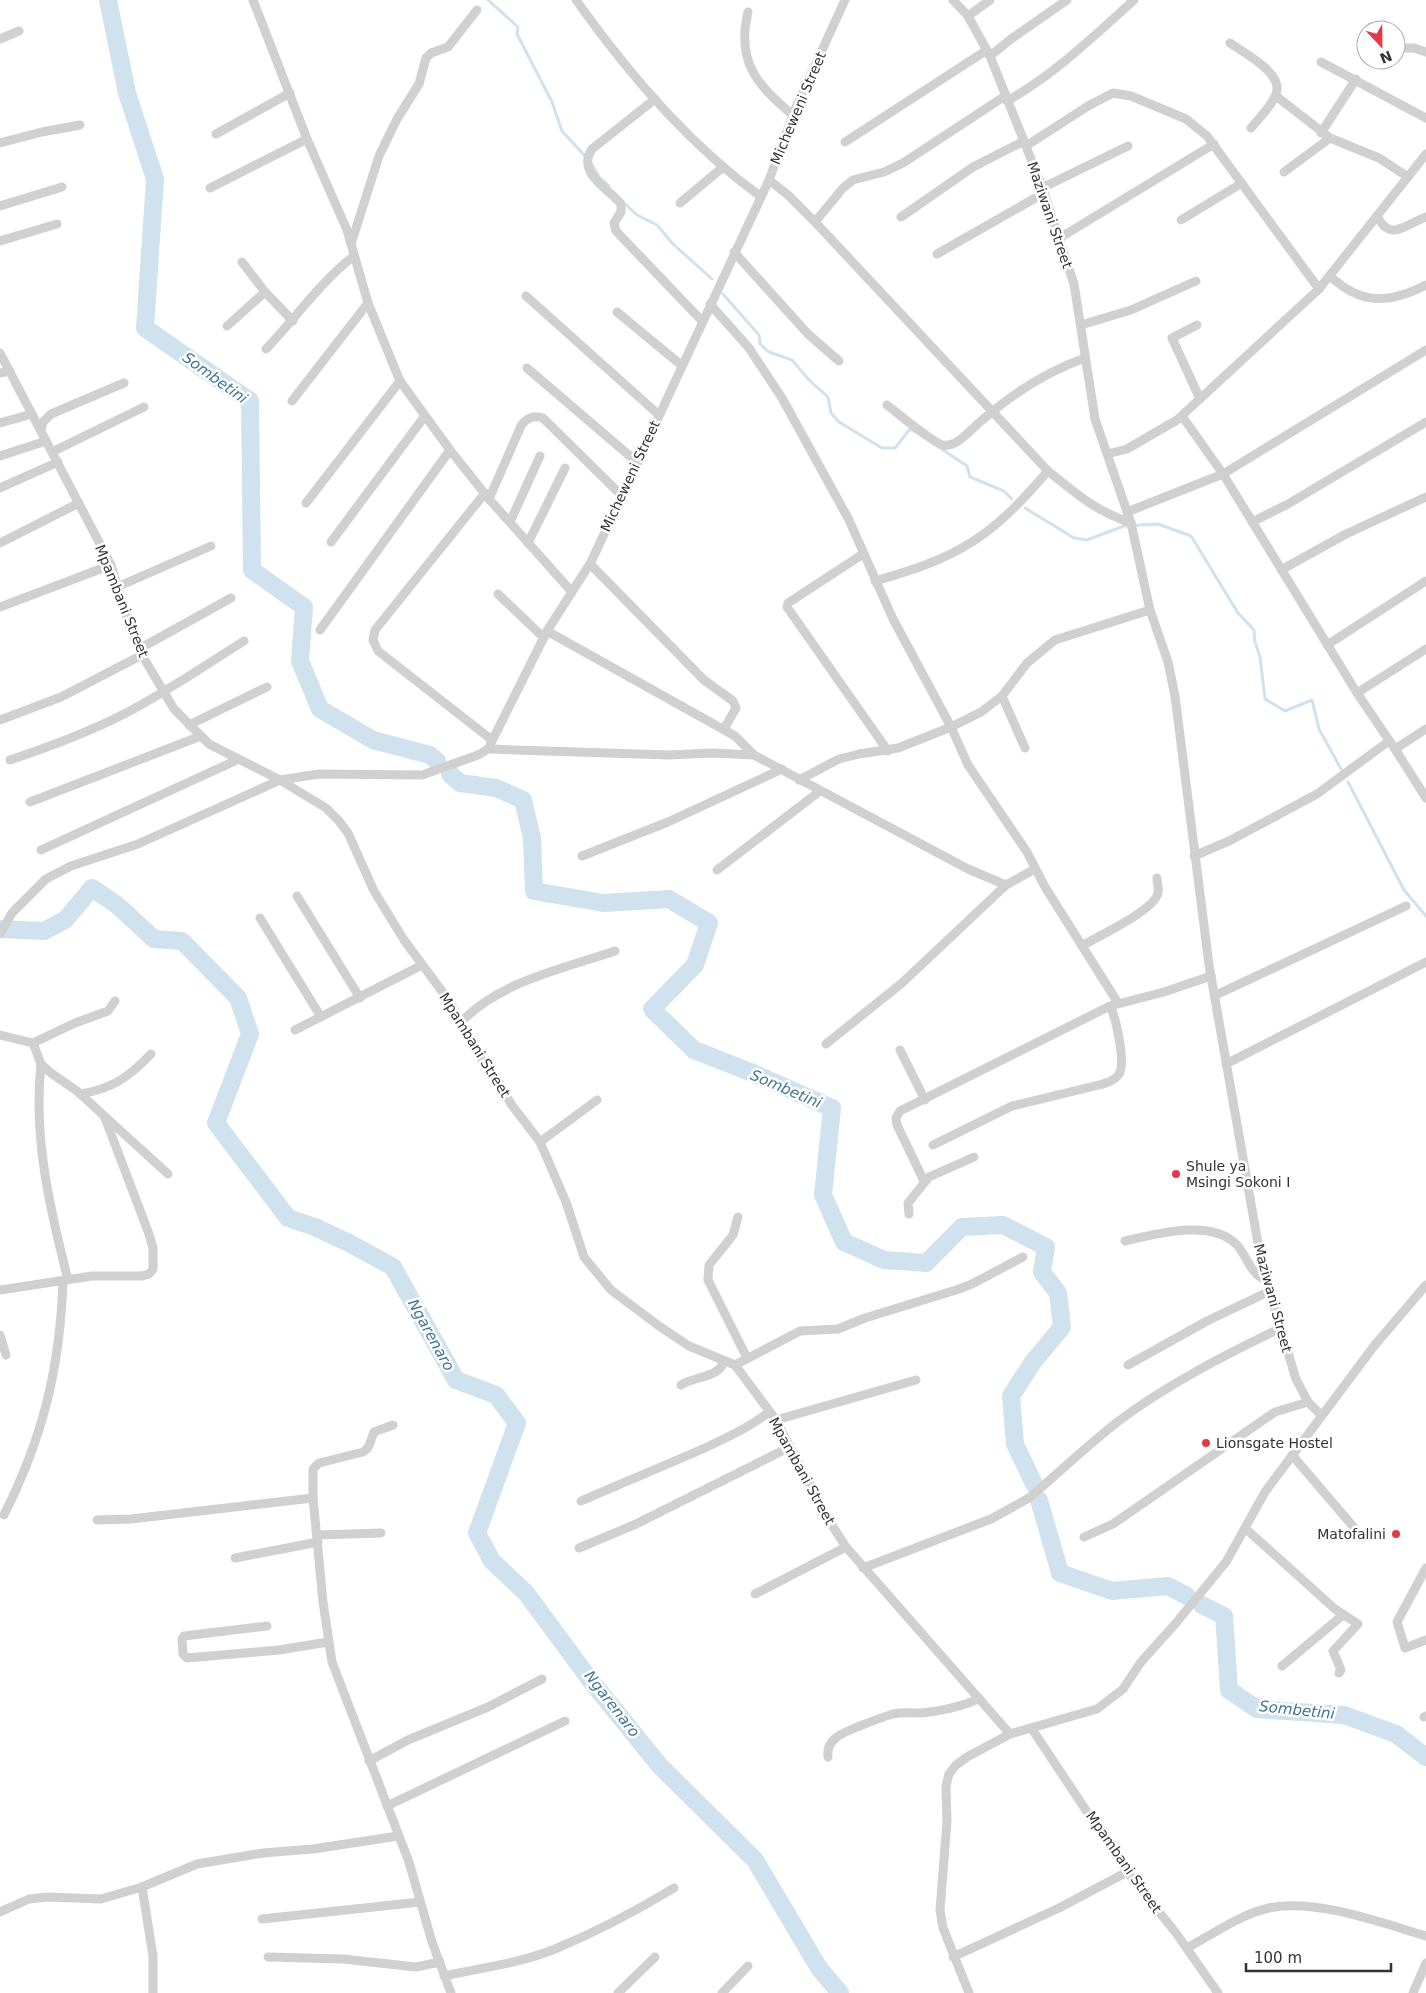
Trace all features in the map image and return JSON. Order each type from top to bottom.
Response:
[{"type":"street","points":[[253,0],[307,139],[351,244],[368,303],[400,381],[424,417],[487,496],[572,592]]},
{"type":"street","points":[[576,0],[607,44],[655,99],[722,168],[760,196]]},
{"type":"street","name":"Micheweni Street","points":[[488,749],[546,634],[590,564],[768,180],[793,115],[845,0]]},
{"type":"street","name":"Maziwani Street","points":[[953,0],[960,3],[988,53],[1043,190],[1074,284],[1095,420],[1132,526],[1150,610],[1168,662],[1175,696],[1209,965],[1216,995],[1226,1064],[1266,1280],[1296,1379],[1308,1402],[1320,1415]]},
{"type":"street","points":[[968,16],[990,0]]},
{"type":"street","points":[[845,142],[988,53],[1067,0]]},
{"type":"street","points":[[815,222],[848,183],[858,178],[884,172],[903,163],[1006,99],[1029,89],[1072,57],[1134,0]]},
{"type":"street","points":[[351,244],[379,156],[397,119],[419,84],[426,58],[431,53],[448,47],[477,10]]},
{"type":"street","points":[[748,12],[744,40],[750,68],[767,93],[793,115]]},
{"type":"street","points":[[0,39],[19,31]]},
{"type":"street","points":[[1230,43],[1268,69],[1275,80],[1276,96],[1251,128]]},
{"type":"street","points":[[1406,48],[1414,48],[1426,52]]},
{"type":"street","points":[[1321,62],[1426,118]]},
{"type":"street","points":[[1321,132],[1356,79]]},
{"type":"street","points":[[216,134],[290,93]]},
{"type":"street","points":[[901,216],[973,167],[1025,143],[1095,101],[1113,93],[1131,96],[1186,119],[1208,136],[1319,289]]},
{"type":"street","points":[[1276,96],[1330,138],[1379,158],[1408,178]]},
{"type":"street","points":[[655,99],[588,158],[589,172],[621,204],[621,212],[614,223],[616,231],[702,321]]},
{"type":"street","points":[[0,143],[80,125]]},
{"type":"street","points":[[1284,172],[1330,138]]},
{"type":"street","points":[[210,188],[307,139]]},
{"type":"street","points":[[1058,239],[1214,144]]},
{"type":"street","points":[[937,254],[1043,190],[1128,146]]},
{"type":"street","points":[[1105,450],[1127,449],[1169,426],[1182,416],[1319,289],[1426,154]]},
{"type":"street","points":[[680,203],[722,168]]},
{"type":"street","points":[[768,180],[788,195],[815,222],[1048,471],[1092,506],[1132,526]]},
{"type":"street","points":[[1181,220],[1242,183]]},
{"type":"street","points":[[0,206],[62,187]]},
{"type":"street","points":[[1377,216],[1382,225],[1391,231],[1400,230],[1426,218]]},
{"type":"street","points":[[0,241],[57,224]]},
{"type":"street","points":[[734,252],[808,334],[839,361]]},
{"type":"street","points":[[266,349],[293,321],[322,284],[354,256]]},
{"type":"street","points":[[242,262],[265,292],[293,321]]},
{"type":"street","points":[[1330,276],[1344,288],[1369,298],[1386,299],[1403,296],[1426,285]]},
{"type":"street","points":[[1081,325],[1131,310],[1196,281]]},
{"type":"street","points":[[227,326],[265,292]]},
{"type":"street","points":[[526,296],[659,415]]},
{"type":"street","points":[[292,401],[368,303]]},
{"type":"street","points":[[710,304],[749,348],[782,398],[849,520],[893,619],[951,726],[968,765],[1027,852],[1114,1005],[1121,1063],[1120,1073],[1115,1079],[1012,1106],[933,1145]]},
{"type":"street","points":[[617,312],[681,365]]},
{"type":"street","points":[[1197,325],[1172,338],[1200,399]]},
{"type":"street","points":[[1127,512],[1223,474],[1426,350]]},
{"type":"street","name":"Mpambani Street","points":[[0,353],[80,503],[110,565],[129,625],[162,693],[189,726],[209,744],[237,760],[280,780],[326,808],[339,821],[348,833],[374,891],[404,940],[450,1002],[479,1056],[496,1077],[512,1104],[540,1142],[566,1202],[584,1256],[599,1276],[623,1300],[659,1326],[689,1346],[735,1365],[776,1420],[828,1518],[846,1547],[1010,1734]]},
{"type":"street","points":[[887,405],[938,443],[945,446],[957,441],[992,412],[1040,377],[1085,358]]},
{"type":"street","points":[[527,368],[638,463]]},
{"type":"street","points":[[0,373],[10,371]]},
{"type":"street","points":[[306,503],[400,381]]},
{"type":"street","points":[[40,430],[43,422],[51,414],[124,383]]},
{"type":"street","points":[[52,452],[144,407]]},
{"type":"street","points":[[0,423],[32,414]]},
{"type":"street","points":[[492,740],[378,651],[373,640],[375,630],[487,496],[521,426],[529,418],[534,416],[543,418],[621,496]]},
{"type":"street","points":[[1182,416],[1223,474],[1356,694],[1396,749],[1426,798]]},
{"type":"street","points":[[331,542],[424,417]]},
{"type":"street","points":[[1252,522],[1288,504],[1426,422]]},
{"type":"street","points":[[0,456],[46,441]]},
{"type":"street","points":[[320,630],[450,450]]},
{"type":"street","points":[[510,522],[540,456]]},
{"type":"street","points":[[0,488],[58,462]]},
{"type":"street","points":[[528,543],[566,468]]},
{"type":"street","points":[[875,581],[914,570],[975,540],[1015,507],[1048,471]]},
{"type":"street","points":[[1281,570],[1346,534],[1426,497]]},
{"type":"street","points":[[0,543],[80,503]]},
{"type":"street","points":[[117,587],[211,546]]},
{"type":"street","points":[[863,554],[788,603],[787,607],[888,751]]},
{"type":"street","points":[[590,564],[704,680],[733,700],[736,708],[724,729]]},
{"type":"street","points":[[0,607],[110,565]]},
{"type":"street","points":[[1327,645],[1426,581]]},
{"type":"street","points":[[498,594],[546,634],[724,729],[740,740],[754,755],[820,791],[937,850],[968,869],[1006,885]]},
{"type":"street","points":[[0,720],[61,697],[231,598]]},
{"type":"street","points":[[799,780],[839,759],[859,754],[888,751],[981,712],[1002,696],[1027,663],[1054,640],[1150,610]]},
{"type":"street","points":[[10,760],[76,736],[122,715],[162,693],[244,641]]},
{"type":"street","points":[[1356,694],[1426,649]]},
{"type":"street","points":[[189,726],[267,686]]},
{"type":"street","points":[[1002,696],[1025,748]]},
{"type":"street","points":[[1396,749],[1426,729]]},
{"type":"street","points":[[30,802],[201,736]]},
{"type":"street","points":[[1194,856],[1229,841],[1309,799],[1389,741]]},
{"type":"street","points":[[0,934],[12,913],[46,879],[71,866],[138,844],[280,780],[319,774],[422,775],[478,755],[488,749],[669,756],[712,753],[754,755]]},
{"type":"street","points":[[41,850],[237,760]]},
{"type":"street","points":[[582,856],[668,822],[782,769]]},
{"type":"street","points":[[717,870],[820,791]]},
{"type":"street","points":[[826,1044],[902,983],[1006,885],[1035,869]]},
{"type":"street","points":[[1082,946],[1142,912],[1153,903],[1158,894],[1157,878]]},
{"type":"street","points":[[297,896],[360,998]]},
{"type":"street","points":[[1216,995],[1406,906]]},
{"type":"street","points":[[260,918],[321,1017]]},
{"type":"street","points":[[461,1022],[485,1000],[512,987],[615,951]]},
{"type":"street","points":[[1226,1064],[1426,962]]},
{"type":"street","points":[[295,1030],[422,965]]},
{"type":"street","points":[[924,1181],[897,1125],[896,1118],[900,1111],[925,1100],[1032,1043],[1114,1005],[1164,992],[1212,976]]},
{"type":"street","points":[[0,1035],[34,1043],[75,1023],[108,1011],[115,1001]]},
{"type":"street","points":[[4,1515],[45,1414],[55,1376],[66,1280],[44,1175],[39,1104],[41,1064],[34,1043]]},
{"type":"street","points":[[900,1050],[925,1100]]},
{"type":"street","points":[[80,1094],[98,1091],[117,1083],[132,1074],[151,1054]]},
{"type":"street","points":[[41,1064],[80,1094],[168,1174]]},
{"type":"street","points":[[540,1142],[596,1100]]},
{"type":"street","points":[[0,1290],[108,1275],[142,1276],[149,1274],[154,1269],[150,1234],[105,1118]]},
{"type":"street","points":[[909,1214],[907,1205],[924,1181],[974,1157]]},
{"type":"street","points":[[738,1217],[733,1235],[709,1264],[708,1280],[747,1358]]},
{"type":"street","points":[[1125,1241],[1162,1233],[1199,1230],[1218,1232],[1236,1244],[1254,1271],[1266,1280]]},
{"type":"street","points":[[735,1365],[800,1331],[838,1329],[865,1318],[972,1284],[1023,1257]]},
{"type":"street","points":[[969,1993],[953,1957],[943,1928],[940,1910],[947,1822],[946,1786],[949,1774],[956,1765],[1010,1734],[1096,1709],[1114,1697],[1226,1562],[1265,1492],[1320,1415],[1374,1346],[1426,1285]]},
{"type":"street","points":[[1128,1365],[1207,1321],[1270,1291]]},
{"type":"street","points":[[863,1568],[964,1531],[1018,1506],[1115,1424],[1143,1404],[1234,1351],[1281,1328]]},
{"type":"street","points":[[0,1335],[6,1355]]},
{"type":"street","points":[[681,1385],[692,1379],[712,1375],[721,1369],[724,1361]]},
{"type":"street","points":[[776,1420],[916,1380]]},
{"type":"street","points":[[1084,1537],[1113,1524],[1275,1412],[1308,1402]]},
{"type":"street","points":[[581,1500],[670,1465],[754,1424],[769,1412]]},
{"type":"street","points":[[393,1425],[374,1432],[368,1448],[363,1452],[319,1463],[313,1468],[317,1539],[328,1642],[339,1685],[413,1876],[451,1993]]},
{"type":"street","points":[[579,1548],[636,1524],[790,1446]]},
{"type":"street","points":[[1292,1455],[1357,1532]]},
{"type":"street","points":[[97,1520],[131,1519],[314,1498]]},
{"type":"street","points":[[1246,1529],[1343,1615],[1358,1624],[1333,1651],[1341,1670],[1339,1673]]},
{"type":"street","points":[[235,1558],[317,1539],[381,1533]]},
{"type":"street","points":[[755,1594],[846,1547]]},
{"type":"street","points":[[1426,1568],[1397,1622],[1405,1648],[1426,1640]]},
{"type":"street","points":[[1282,1666],[1343,1615]]},
{"type":"street","points":[[267,1626],[184,1636],[182,1639],[183,1654],[187,1658],[245,1653],[328,1642]]},
{"type":"street","points":[[368,1761],[408,1740],[488,1708],[542,1679]]},
{"type":"street","points":[[828,1757],[827,1750],[837,1736],[891,1714],[906,1712],[922,1713],[972,1703],[979,1698]]},
{"type":"street","points":[[386,1806],[565,1721]]},
{"type":"street","name":"Mpambani Street","points":[[1032,1729],[1127,1872],[1187,1948],[1218,1993]]},
{"type":"street","points":[[0,1912],[29,1899],[48,1897],[101,1899],[142,1887],[197,1864],[264,1853],[313,1849],[398,1836]]},
{"type":"street","points":[[953,1957],[1051,1913],[1127,1872]]},
{"type":"street","points":[[142,1887],[153,1956],[153,1993]]},
{"type":"street","points":[[444,1976],[532,1957],[555,1949],[644,1906],[674,1888]]},
{"type":"street","points":[[262,1919],[420,1902]]},
{"type":"street","points":[[1187,1948],[1254,1913],[1280,1906],[1336,1911],[1426,1936]]},
{"type":"street","points":[[268,1957],[343,1959],[416,1967],[440,1962]]},
{"type":"street","points":[[618,1993],[655,1957]]},
{"type":"street","points":[[1412,1993],[1426,1963]]},
{"type":"street","points":[[722,1993],[748,1966]]},
{"type":"waterway","name":"Sombetini","points":[[108,0],[127,93],[155,179],[145,328],[250,401],[252,570],[304,607],[300,661],[320,709],[373,740],[430,755],[437,761]]},
{"type":"waterway","points":[[488,0],[518,27],[517,34],[552,102],[562,131],[586,157]]},
{"type":"waterway","points":[[590,161],[599,177],[609,186]]},
{"type":"waterway","points":[[623,202],[637,215],[657,225],[673,244],[712,279]]},
{"type":"waterway","points":[[723,294],[759,335],[760,344],[769,352],[792,360],[810,381],[828,397],[831,413],[839,422],[882,448],[895,448],[910,429],[915,432]]},
{"type":"waterway","points":[[937,446],[967,466],[970,477],[1004,491],[1012,499]]},
{"type":"waterway","points":[[1025,508],[1074,538],[1087,540],[1124,526],[1158,524],[1191,536],[1238,613],[1254,630],[1255,642],[1260,657],[1265,699],[1285,711],[1312,700],[1319,729],[1341,769]]},
{"type":"waterway","name":"Sombetini","points":[[450,774],[460,783],[496,788],[523,800],[532,838],[534,891],[603,903],[669,899],[709,923],[695,965],[652,1009],[694,1050],[753,1073],[832,1108],[823,1195],[844,1242],[884,1260],[926,1263],[962,1227],[1003,1225],[1046,1247],[1042,1272],[1058,1293],[1062,1327],[1033,1362],[1011,1396],[1015,1444],[1034,1484]]},
{"type":"waterway","points":[[1348,782],[1404,890],[1426,916]]},
{"type":"waterway","name":"Ngarenaro","points":[[0,929],[44,931],[65,920],[92,888],[117,905],[154,939],[182,941],[238,998],[250,1034],[216,1123],[288,1218],[315,1227],[393,1267],[456,1380],[496,1395],[517,1423],[477,1533],[492,1561],[526,1593],[591,1681],[660,1766],[755,1860],[819,1968],[840,1993]]},
{"type":"waterway","name":"Sombetini","points":[[1039,1500],[1060,1573],[1112,1591],[1168,1586],[1187,1596]]},
{"type":"waterway","name":"Sombetini","points":[[1202,1605],[1224,1616],[1229,1690],[1257,1709],[1344,1715],[1396,1734],[1426,1757]]},
{"type":"place","name":"Shule ya Msingi Sokoni I","points":[[1176,1174]]},
{"type":"place","name":"Lionsgate Hostel","points":[[1206,1443]]},
{"type":"place","name":"Matofalini","points":[[1396,1534]]}]
